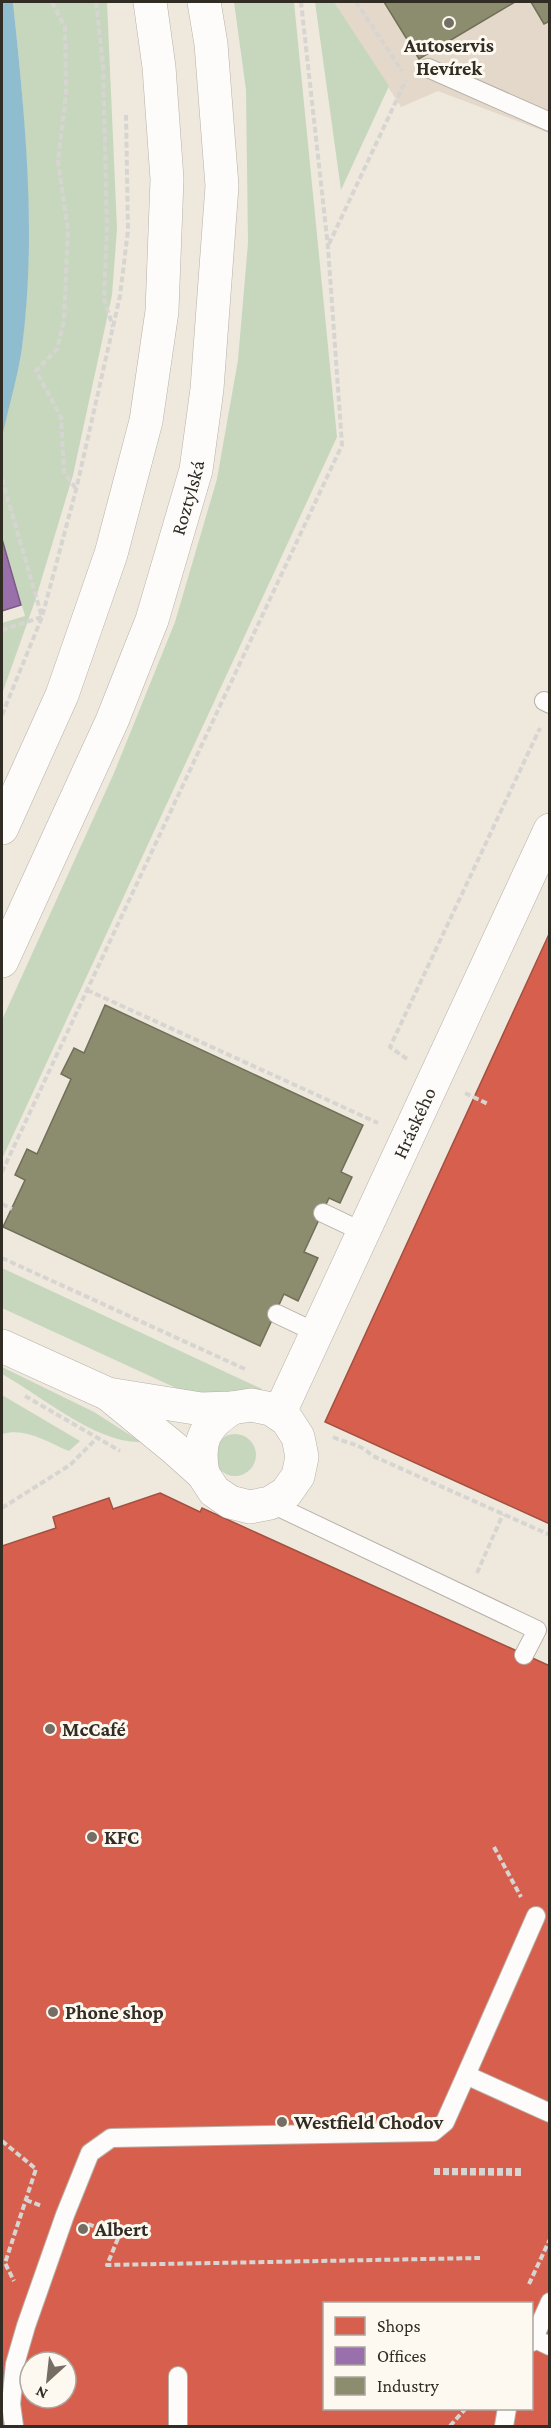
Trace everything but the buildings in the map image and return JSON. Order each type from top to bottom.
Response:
[{"type":"main road","points":[[2,828],[62,695],[111,554],[146,420],[162,311],[167,179],[159,67],[150,2]]},
{"type":"main road","name":"Roztylská","points":[[2,961],[112,721],[155,610],[196,470],[207,389],[222,186],[211,44],[204,2]]},
{"type":"main road","name":"Hráského","points":[[284,1403],[549,830]]},
{"type":"main road","points":[[2,1346],[108,1394],[201,1409],[251,1405],[271,1409],[284,1403],[287,1420],[298,1437],[302,1457],[298,1476],[286,1493],[270,1503],[250,1507],[230,1502],[214,1491],[203,1474],[108,1394]]},
{"type":"main road","points":[[203,1474],[199,1455],[204,1436],[215,1419],[232,1408]]},
{"type":"lane","points":[[428,68],[549,122]]},
{"type":"lane","points":[[323,1213],[363,1233]]},
{"type":"lane","points":[[277,1314],[316,1332]]},
{"type":"lane","points":[[270,1503],[537,1630],[524,1655]]},
{"type":"lane","points":[[14,2427],[11,2404],[15,2364],[65,2215],[90,2153],[111,2138],[433,2132],[445,2122],[536,1916]]},
{"type":"lane","points":[[466,2075],[549,2114]]},
{"type":"lane","points":[[538,2342],[549,2302]]},
{"type":"lane","points":[[178,2376],[178,2427]]},
{"type":"lane","points":[[504,2427],[507,2410]]},
{"type":"path","points":[[52,2],[65,27],[66,95],[58,161],[68,230],[64,321],[57,349],[36,371],[61,417],[64,472],[76,490]]},
{"type":"path","points":[[96,2],[103,65],[107,227],[104,299],[113,327]]},
{"type":"path","points":[[2,1172],[342,445],[328,247],[301,2]]},
{"type":"path","points":[[328,247],[407,79],[356,2]]},
{"type":"path","points":[[2,715],[42,617],[76,490],[120,296],[128,230],[126,112]]},
{"type":"path","points":[[2,479],[42,617]]},
{"type":"path","points":[[2,630],[42,617]]},
{"type":"path","points":[[488,1104],[435,1078],[390,1047],[546,708]]},
{"type":"path","points":[[87,990],[384,1126]]},
{"type":"path","points":[[2,1204],[12,1209]]},
{"type":"path","points":[[2,1258],[267,1379],[284,1403]]},
{"type":"path","points":[[327,1435],[344,1442],[361,1445],[373,1456],[548,1535],[549,1528]]},
{"type":"path","points":[[2,1508],[70,1465],[97,1438]]},
{"type":"path","points":[[2,2141],[36,2169],[5,2263],[18,2289]]},
{"type":"path","points":[[434,2172],[522,2172]]},
{"type":"path","points":[[26,2200],[119,2236],[107,2265],[480,2258]]},
{"type":"path","points":[[525,2293],[549,2239]]},
{"type":"path","points":[[450,2427],[465,2410]]},
{"type":"shaded area","points":[[334,2],[549,2],[549,133],[438,91],[401,107]]},
{"type":"green space","points":[[13,2],[107,2],[117,229],[112,295],[73,475],[35,601],[2,694],[2,623],[25,616],[2,537],[2,431],[22,347],[28,260],[25,131]]},
{"type":"green space","points":[[234,2],[294,2],[337,437],[2,1159],[2,1020],[114,773],[175,622],[217,479],[238,360],[248,243],[246,90]]},
{"type":"green space","points":[[315,2],[334,2],[389,86],[341,190]]},
{"type":"green space","points":[[2,1268],[262,1389],[255,1394],[209,1397],[176,1388],[2,1308]]},
{"type":"green space","points":[[2,1367],[94,1412],[141,1442],[124,1441],[106,1435],[69,1417],[2,1374]]},
{"type":"green space","points":[[2,1395],[80,1441],[69,1451],[28,1434],[11,1432],[2,1434]]},
{"type":"green space","points":[[235,1434],[250,1440],[256,1455],[250,1470],[235,1476],[220,1470],[214,1455],[220,1440]]},
{"type":"water","points":[[2,2],[13,2],[22,88],[29,218],[29,262],[22,348],[3,433]]},
{"type":"place","name":"Autoservis Hevírek","points":[[449,23]]},
{"type":"place","name":"McCafé","points":[[50,1729]]},
{"type":"place","name":"KFC","points":[[92,1837]]},
{"type":"place","name":"Phone shop","points":[[53,2012]]},
{"type":"place","name":"Westfield Chodov","points":[[282,2122]]},
{"type":"place","name":"Albert","points":[[83,2229]]}]
